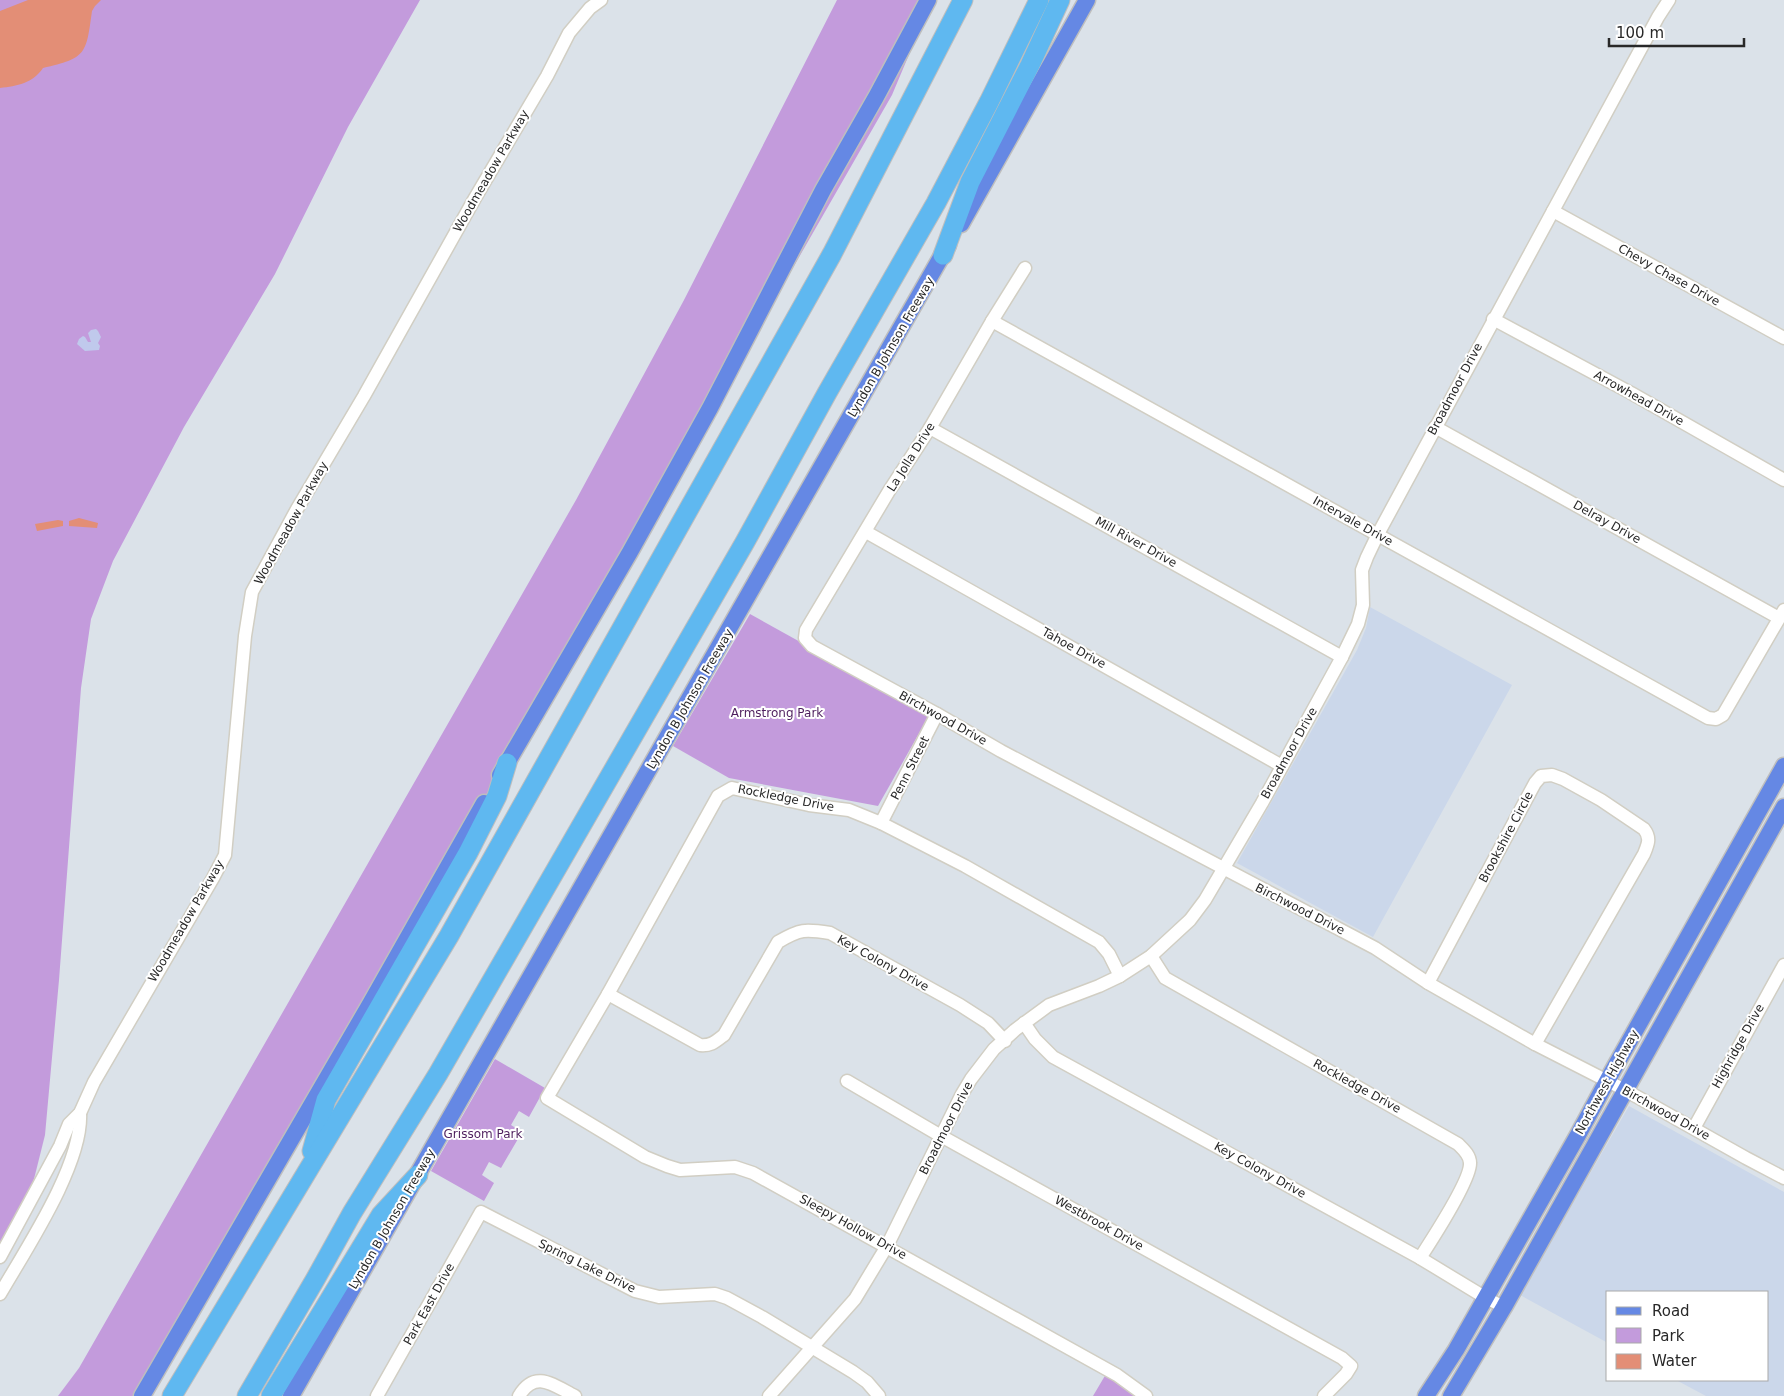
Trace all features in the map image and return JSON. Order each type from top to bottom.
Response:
[{"type":"highway","points":[[172,1396],[448,936],[832,254],[964,0]]},
{"type":"highway","points":[[247,1396],[352,1213],[438,1074],[745,542],[827,393],[936,203],[989,102],[1038,0]]},
{"type":"highway","points":[[943,255],[970,182],[1030,65],[1060,0]]},
{"type":"highway","points":[[306,1174],[326,1100],[468,853],[497,796],[507,763]]},
{"type":"highway","points":[[270,1396],[381,1215],[418,1175]]},
{"type":"main road","points":[[142,1396],[630,552],[710,408],[758,312],[823,190],[928,0]]},
{"type":"main road","name":"Lyndon B Johnson Freeway","points":[[291,1396],[1087,0]]},
{"type":"main road","name":"Northwest Highway","points":[[1426,1396],[1438,1380],[1486,1298],[1784,766]]},
{"type":"main road","name":"Northwest Highway","points":[[1451,1396],[1504,1307],[1784,808]]},
{"type":"street","name":"Woodmeadow Parkway","points":[[0,1257],[70,1124],[80,1113],[94,1082],[225,855],[244,636],[252,592],[297,509],[364,396],[404,321],[547,76],[569,33],[590,8],[601,0]]},
{"type":"street","name":"Broadmoor Drive","points":[[768,1396],[855,1299],[887,1246],[971,1079],[994,1049],[1015,1030],[1049,1005],[1120,976],[1151,956],[1190,920],[1205,900],[1282,766],[1358,624],[1363,605],[1362,570],[1378,534],[1493,319],[1669,0]]},
{"type":"street","name":"Chevy Chase Drive","points":[[1553,211],[1784,338]]},
{"type":"street","name":"La Jolla Drive","points":[[812,646],[805,638],[806,630],[889,491],[930,428],[1025,268]]},
{"type":"street","name":"Arrowhead Drive","points":[[1493,319],[1784,480]]},
{"type":"street","name":"Intervale Drive","points":[[992,321],[1708,718],[1716,719],[1722,715],[1782,614]]},
{"type":"street","name":"Delray Drive","points":[[1435,427],[1782,614]]},
{"type":"street","name":"Mill River Drive","points":[[930,428],[1342,656]]},
{"type":"street","name":"Tahoe Drive","points":[[866,532],[1282,766]]},
{"type":"street","name":"Birchwood Drive","points":[[812,646],[1001,751],[1375,948],[1428,983],[1535,1044],[1625,1090],[1784,1178]]},
{"type":"street","name":"Penn Street","points":[[881,823],[937,714]]},
{"type":"street","name":"Brookshire Circle","points":[[1428,983],[1534,783],[1540,776],[1552,775],[1564,778],[1644,829],[1648,834],[1649,841],[1644,854],[1535,1044]]},
{"type":"street","name":"Rockledge Drive","points":[[547,1098],[608,994],[718,796],[732,788],[809,805],[848,810],[881,823],[965,866],[1099,942],[1109,954],[1120,976]]},
{"type":"street","name":"Key Colony Drive","points":[[608,994],[700,1045],[708,1046],[724,1035],[778,942],[793,933],[808,929],[830,934],[960,1005],[988,1022],[1005,1041]]},
{"type":"street","name":"Rockledge Drive","points":[[1151,956],[1165,978],[1450,1139],[1466,1152],[1470,1161],[1468,1174],[1452,1206],[1420,1258]]},
{"type":"street","name":"Highridge Drive","points":[[1694,1128],[1784,965]]},
{"type":"street","name":"Key Colony Drive","points":[[1024,1023],[1035,1039],[1053,1058],[1420,1258],[1504,1307]]},
{"type":"street","name":"Westbrook Drive","points":[[847,1081],[941,1136],[1334,1353],[1351,1366],[1346,1374],[1324,1396]]},
{"type":"street","name":"Sleepy Hollow Drive","points":[[547,1098],[645,1157],[680,1170],[735,1167],[753,1173],[1117,1375],[1146,1396]]},
{"type":"street","name":"Woodmeadow Parkway","points":[[0,1294],[59,1190],[79,1131],[80,1113]]},
{"type":"street","name":"Spring Lake Drive","points":[[481,1212],[635,1291],[659,1297],[715,1294],[727,1298],[813,1347],[867,1382],[879,1396]]},
{"type":"street","name":"Park East Drive","points":[[377,1396],[481,1212]]},
{"type":"street","points":[[519,1396],[524,1386],[543,1380],[575,1396]]},
{"type":"shaded area","points":[[1370,607],[1512,685],[1373,937],[1237,863],[1357,650],[1366,628]]},
{"type":"shaded area","points":[[1629,1106],[1784,1192],[1784,1396],[1706,1396],[1678,1381],[1769,1381],[1769,1291],[1606,1291],[1606,1342],[1520,1295]]},
{"type":"green space","points":[[0,0],[420,0],[348,127],[275,274],[184,427],[113,561],[91,619],[81,688],[59,980],[45,1135],[31,1191],[0,1246]]},
{"type":"green space","points":[[837,0],[932,0],[892,95],[146,1396],[58,1396],[79,1368],[576,500],[684,300]]},
{"type":"green space","name":"Armstrong Park","points":[[750,614],[930,714],[878,806],[729,778],[673,746]]},
{"type":"green space","name":"Grissom Park","points":[[495,1059],[545,1088],[529,1117],[519,1111],[511,1125],[522,1132],[501,1168],[489,1162],[482,1175],[494,1183],[484,1201],[431,1171]]},
{"type":"green space","points":[[1106,1374],[1135,1396],[1093,1396]]},
{"type":"sand","points":[[96,329],[101,337],[98,343],[100,346],[99,350],[85,351],[77,344],[79,339],[83,336],[88,342],[91,342],[88,333]]},
{"type":"water","points":[[28,0],[101,0],[92,11],[88,37],[82,52],[68,61],[43,68],[24,83],[0,88],[0,11]]},
{"type":"water","points":[[79,518],[98,523],[97,528],[69,526],[69,521]]},
{"type":"water","points":[[58,520],[63,521],[63,526],[37,531],[35,524]]}]
